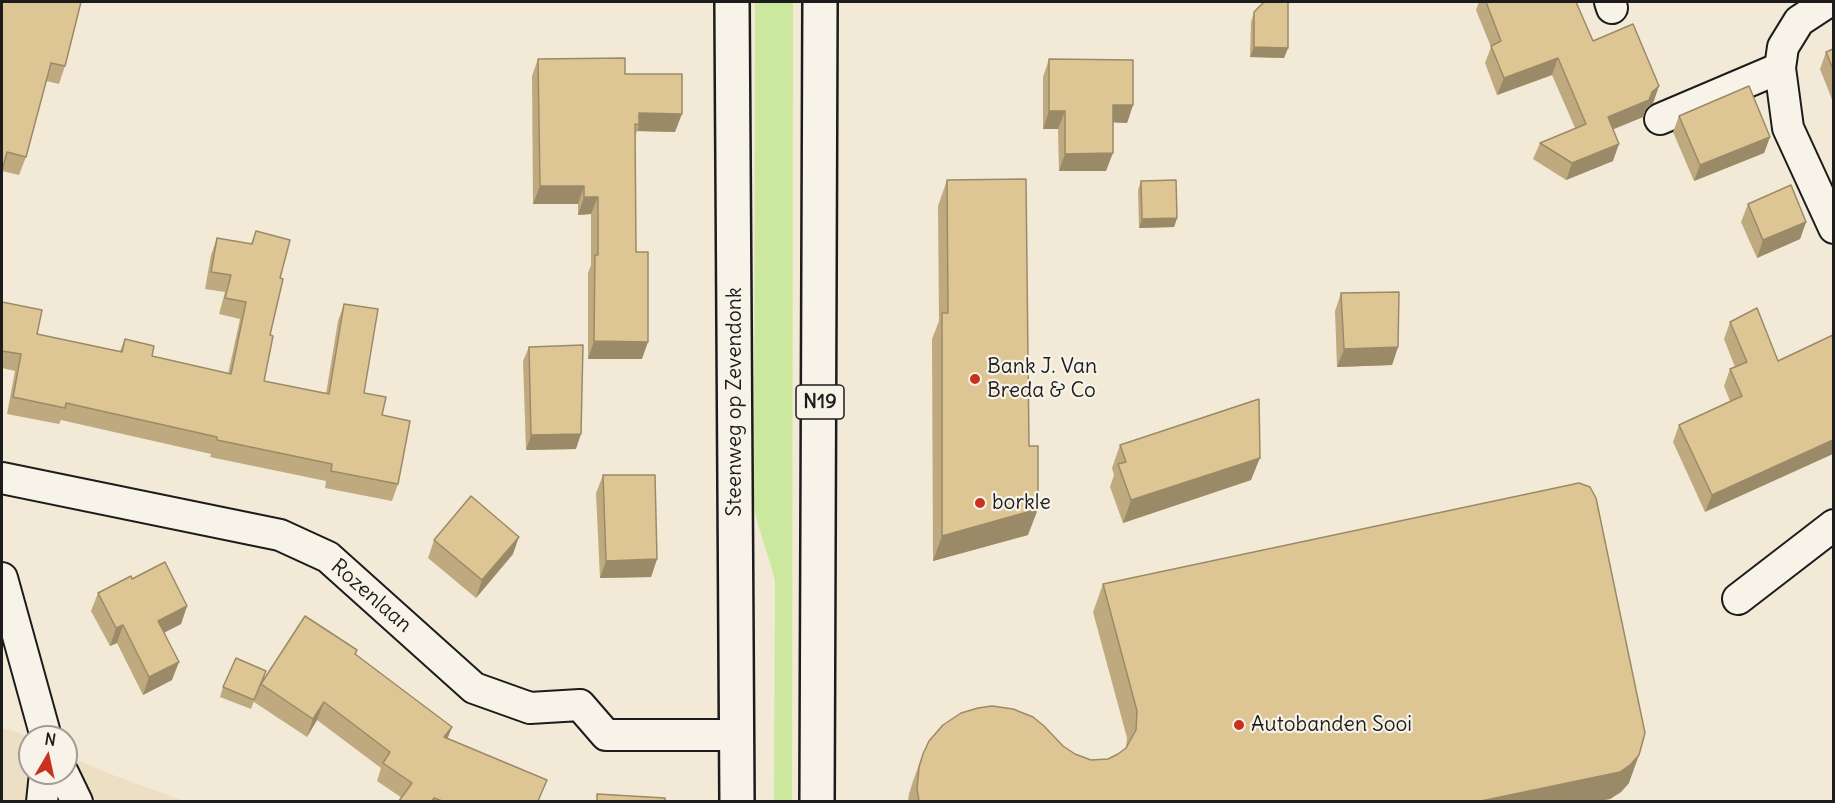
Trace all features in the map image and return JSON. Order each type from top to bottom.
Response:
[{"type":"main road","name":"Steenweg op Zevendonk","points":[[732,2],[737,801]]},
{"type":"main road","name":"N19","points":[[817,801],[820,2]]},
{"type":"street","points":[[1828,2],[1802,18],[1781,58],[1788,128],[1833,228]]},
{"type":"street","points":[[1660,119],[1781,58]]},
{"type":"street","name":"Rozenlaan","points":[[2,478],[280,535],[328,557],[474,688],[530,708],[580,705],[606,735],[738,735]]},
{"type":"street","points":[[1738,599],[1833,525]]},
{"type":"street","points":[[2,578],[43,725]]},
{"type":"street","points":[[42,801],[44,785]]},
{"type":"street","points":[[69,785],[77,801]]},
{"type":"shaded area","points":[[2,729],[18,733],[18,785],[78,785],[78,760],[184,801],[2,801]]},
{"type":"green space","points":[[755,2],[793,2],[792,802],[774,801],[775,581],[754,505]]},
{"type":"building","points":[[2,2],[81,2],[65,66],[51,63],[26,157],[7,152],[2,171]]},
{"type":"building","points":[[1264,2],[1288,2],[1288,48],[1254,47],[1254,12]]},
{"type":"building","points":[[1486,2],[1576,2],[1593,41],[1633,24],[1659,86],[1652,92],[1649,100],[1608,117],[1619,144],[1572,163],[1540,143],[1586,124],[1558,58],[1504,78],[1491,46],[1501,41]]},
{"type":"building","points":[[1833,49],[1833,69],[1826,52]]},
{"type":"building","points":[[625,58],[625,74],[682,74],[682,114],[639,113],[639,125],[635,124],[636,252],[648,252],[648,342],[594,341],[598,197],[584,197],[584,186],[540,186],[538,59]]},
{"type":"building","points":[[1049,59],[1133,60],[1133,105],[1113,105],[1113,153],[1065,154],[1065,111],[1049,111]]},
{"type":"building","points":[[1749,86],[1770,137],[1700,165],[1679,116]]},
{"type":"building","points":[[1026,179],[1029,446],[1038,446],[1038,509],[942,536],[942,313],[948,313],[947,180]]},
{"type":"building","points":[[1176,180],[1177,218],[1142,219],[1141,181]]},
{"type":"building","points":[[1791,185],[1806,222],[1763,240],[1748,204]]},
{"type":"building","points":[[256,231],[290,240],[280,278],[283,279],[270,335],[273,336],[264,381],[329,394],[344,304],[378,309],[364,393],[386,397],[382,415],[410,421],[398,484],[331,471],[332,464],[217,440],[217,437],[66,403],[65,408],[13,397],[21,354],[2,351],[2,302],[42,310],[37,334],[122,352],[125,339],[154,346],[152,356],[231,374],[246,302],[225,298],[231,275],[211,272],[217,238],[252,244]]},
{"type":"building","points":[[1399,292],[1398,347],[1344,349],[1341,293]]},
{"type":"building","points":[[1757,308],[1778,361],[1833,335],[1833,440],[1712,495],[1679,425],[1742,396],[1730,369],[1747,362],[1730,322]]},
{"type":"building","points":[[583,345],[581,434],[531,435],[529,347]]},
{"type":"building","points":[[1259,399],[1260,458],[1131,500],[1118,464],[1126,462],[1120,445]]},
{"type":"building","points":[[603,475],[655,475],[657,559],[606,561]]},
{"type":"building","points":[[1579,483],[1590,487],[1596,498],[1645,733],[1639,755],[1620,772],[1481,801],[919,801],[917,789],[919,767],[929,741],[943,725],[961,713],[978,708],[992,706],[1013,709],[1033,717],[1063,746],[1091,760],[1108,759],[1126,748],[1136,730],[1137,711],[1103,584]]},
{"type":"building","points":[[471,496],[519,537],[482,580],[434,540]]},
{"type":"building","points":[[165,562],[187,606],[158,621],[179,662],[149,677],[123,625],[116,628],[98,593]]},
{"type":"building","points":[[305,616],[357,650],[355,654],[452,727],[444,737],[547,780],[538,801],[442,801],[434,798],[432,801],[399,801],[412,783],[383,763],[390,752],[324,702],[313,719],[261,684]]},
{"type":"building","points":[[236,658],[266,671],[254,700],[223,687]]},
{"type":"building","points":[[597,794],[665,798],[665,801],[597,801]]},
{"type":"place","name":"Bank J. Van Breda & Co","points":[[975,379]]},
{"type":"place","name":"borkle","points":[[980,503]]},
{"type":"place","name":"Autobanden Sooi","points":[[1239,725]]}]
